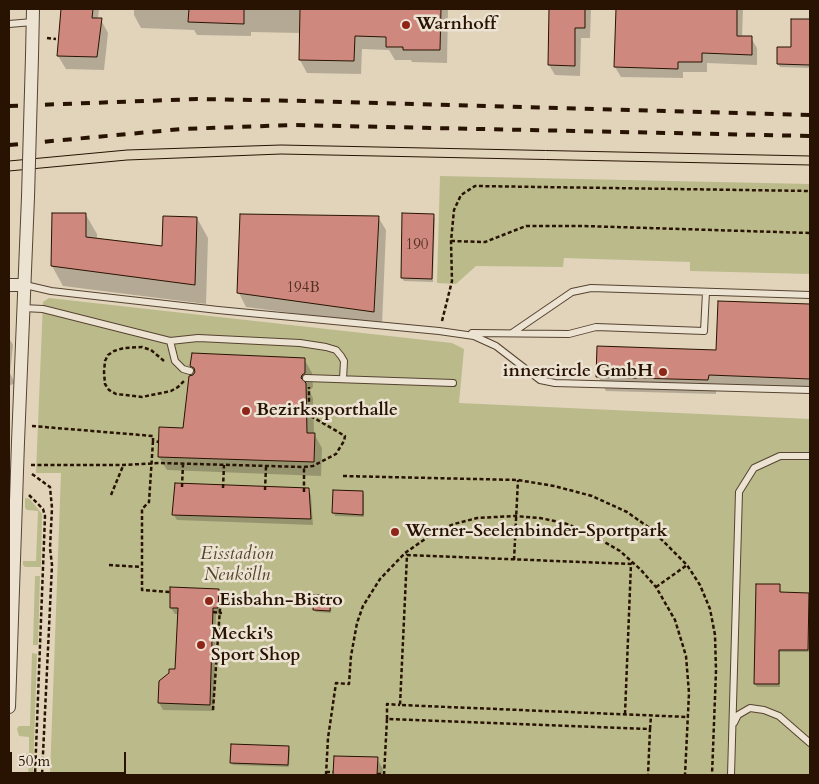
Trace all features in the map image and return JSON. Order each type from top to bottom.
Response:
[{"type":"street","points":[[9,708],[16,482],[13,462],[25,285],[33,9]]},
{"type":"street","points":[[9,285],[25,285]]},
{"type":"lane","points":[[9,24],[33,22]]},
{"type":"lane","points":[[25,285],[56,291],[218,310],[474,336],[496,346],[540,380],[555,383],[810,390]]},
{"type":"lane","points":[[512,333],[572,292],[580,289],[810,295]]},
{"type":"lane","points":[[453,333],[569,334],[596,327],[704,331],[706,292]]},
{"type":"lane","points":[[23,308],[43,310],[170,341],[198,338],[300,343],[326,347],[336,350],[341,356],[344,362],[343,379]]},
{"type":"lane","points":[[170,341],[175,361],[183,370],[190,371]]},
{"type":"lane","points":[[307,378],[453,383]]},
{"type":"lane","points":[[731,775],[739,492],[754,468],[780,456],[810,456]]},
{"type":"lane","points":[[733,726],[738,715],[750,708],[764,710],[779,716],[810,743]]},
{"type":"path","points":[[47,38],[56,38]]},
{"type":"path","points":[[439,331],[452,282],[451,241],[454,210],[461,195],[475,186],[810,191]]},
{"type":"path","points":[[451,241],[485,242],[526,226],[810,233]]},
{"type":"path","points":[[165,363],[151,350],[142,347],[119,349],[108,355],[104,372],[106,384],[109,390],[116,394],[142,397],[178,388],[190,371]]},
{"type":"path","points":[[179,378],[183,382]]},
{"type":"path","points":[[31,465],[123,466],[160,463],[304,468],[313,466],[336,454],[346,436],[309,415],[307,378]]},
{"type":"path","points":[[32,426],[153,436],[149,502],[142,509],[142,590],[170,592]]},
{"type":"path","points":[[153,441],[159,442]]},
{"type":"path","points":[[182,487],[184,464]]},
{"type":"path","points":[[223,488],[224,465]]},
{"type":"path","points":[[111,495],[123,466]]},
{"type":"path","points":[[265,490],[266,466]]},
{"type":"path","points":[[304,468],[304,492]]},
{"type":"path","points":[[32,474],[50,486],[52,508],[50,548],[52,566],[42,775]]},
{"type":"path","points":[[343,476],[518,480],[554,486],[592,496],[626,512],[651,529],[687,565],[700,585],[710,609],[716,635],[712,775]]},
{"type":"path","points":[[514,560],[518,480]]},
{"type":"path","points":[[16,482],[43,510],[45,516],[35,775]]},
{"type":"path","points":[[333,772],[326,774],[328,738],[336,683],[349,684],[351,656],[357,623],[363,606],[372,591],[392,565],[435,532],[454,524],[477,518],[516,516],[556,521],[585,531],[604,541],[632,563],[656,588],[675,620],[686,656],[688,717],[685,775]]},
{"type":"path","points":[[406,554],[514,560],[632,563]]},
{"type":"path","points":[[400,705],[406,554]]},
{"type":"path","points":[[625,714],[632,563]]},
{"type":"path","points":[[109,565],[141,567]]},
{"type":"path","points":[[656,588],[687,565]]},
{"type":"path","points":[[213,710],[221,613],[221,594],[219,594]]},
{"type":"path","points":[[212,612],[221,613]]},
{"type":"path","points":[[377,774],[384,775],[387,704],[688,717]]},
{"type":"path","points":[[648,775],[651,715]]},
{"type":"path","points":[[386,718],[650,729]]},
{"type":"green space","points":[[440,176],[810,184],[810,274],[690,271],[690,262],[564,258],[563,267],[476,266],[456,284],[437,283]]},
{"type":"green space","name":"Werner-Seelenbinder-Sportpark","points":[[49,298],[452,343],[464,349],[459,403],[810,419],[810,775],[50,775],[61,473],[36,473],[43,302]]},
{"type":"green space","points":[[25,498],[30,499],[42,514],[41,567],[25,567],[23,565],[23,561],[36,561],[38,511],[25,508]]},
{"type":"green space","points":[[35,576],[40,576],[38,645],[33,645]]},
{"type":"green space","points":[[32,653],[37,654],[33,775],[28,775],[29,761],[26,761],[26,753],[29,753],[29,737],[19,736],[17,729],[19,726],[30,726]]},
{"type":"building","points":[[61,9],[93,9],[92,18],[102,18],[97,57],[57,56]]},
{"type":"building","points":[[189,9],[244,9],[244,24],[188,22]]},
{"type":"building","points":[[300,9],[441,9],[440,50],[403,50],[403,47],[386,47],[386,37],[355,36],[354,61],[299,60]]},
{"type":"building","points":[[549,9],[585,9],[585,28],[575,28],[575,66],[548,65]]},
{"type":"building","points":[[616,9],[737,9],[737,36],[752,36],[752,55],[702,53],[702,62],[678,62],[678,69],[614,67]]},
{"type":"building","points":[[791,19],[810,19],[810,65],[777,64],[777,47],[791,47]]},
{"type":"building","points":[[52,213],[86,213],[86,237],[162,246],[163,216],[197,217],[195,285],[51,266]]},
{"type":"building","points":[[402,213],[434,214],[432,279],[401,278]]},
{"type":"building","points":[[240,214],[379,216],[374,312],[237,293]]},
{"type":"building","points":[[718,301],[810,304],[810,379],[709,375],[708,380],[596,377],[597,346],[716,350]]},
{"type":"building","name":"Bezirkssporthalle","points":[[192,353],[305,358],[305,373],[301,378],[306,383],[307,433],[315,433],[314,462],[158,457],[159,427],[183,428],[189,376],[195,372],[194,368],[190,366]]},
{"type":"building","points":[[175,483],[309,488],[311,519],[172,515]]},
{"type":"building","points":[[333,490],[363,491],[363,515],[332,513]]},
{"type":"building","points":[[756,584],[780,584],[780,592],[809,593],[808,650],[779,650],[779,684],[754,684]]},
{"type":"building","points":[[170,587],[219,589],[218,608],[213,608],[210,705],[158,703],[159,681],[169,673],[169,669],[175,669],[178,608],[170,608]]},
{"type":"building","points":[[314,595],[331,595],[330,611],[313,610]]},
{"type":"building","points":[[231,744],[289,746],[288,765],[230,763]]},
{"type":"building","points":[[334,756],[378,757],[377,775],[333,775]]},
{"type":"tram line","points":[[9,161],[127,150],[281,145],[810,156]]},
{"type":"tram line","points":[[9,171],[127,160],[281,154],[810,165]]},
{"type":"railway","points":[[9,106],[197,99],[810,115]]},
{"type":"railway","points":[[9,145],[182,129],[293,125],[810,136]]},
{"type":"place","name":"Warnhoff","points":[[406,25]]},
{"type":"place","name":"innercircle GmbH","points":[[663,372]]},
{"type":"place","name":"Bezirkssporthalle","points":[[246,411]]},
{"type":"place","name":"Werner-Seelenbinder-Sportpark","points":[[395,532]]},
{"type":"place","name":"Eisbahn-Bistro","points":[[209,601]]},
{"type":"place","name":"Mecki's Sport Shop","points":[[201,645]]},
{"type":"park label","name":"Eisstadion Neukölln","points":[[237,565]]}]
